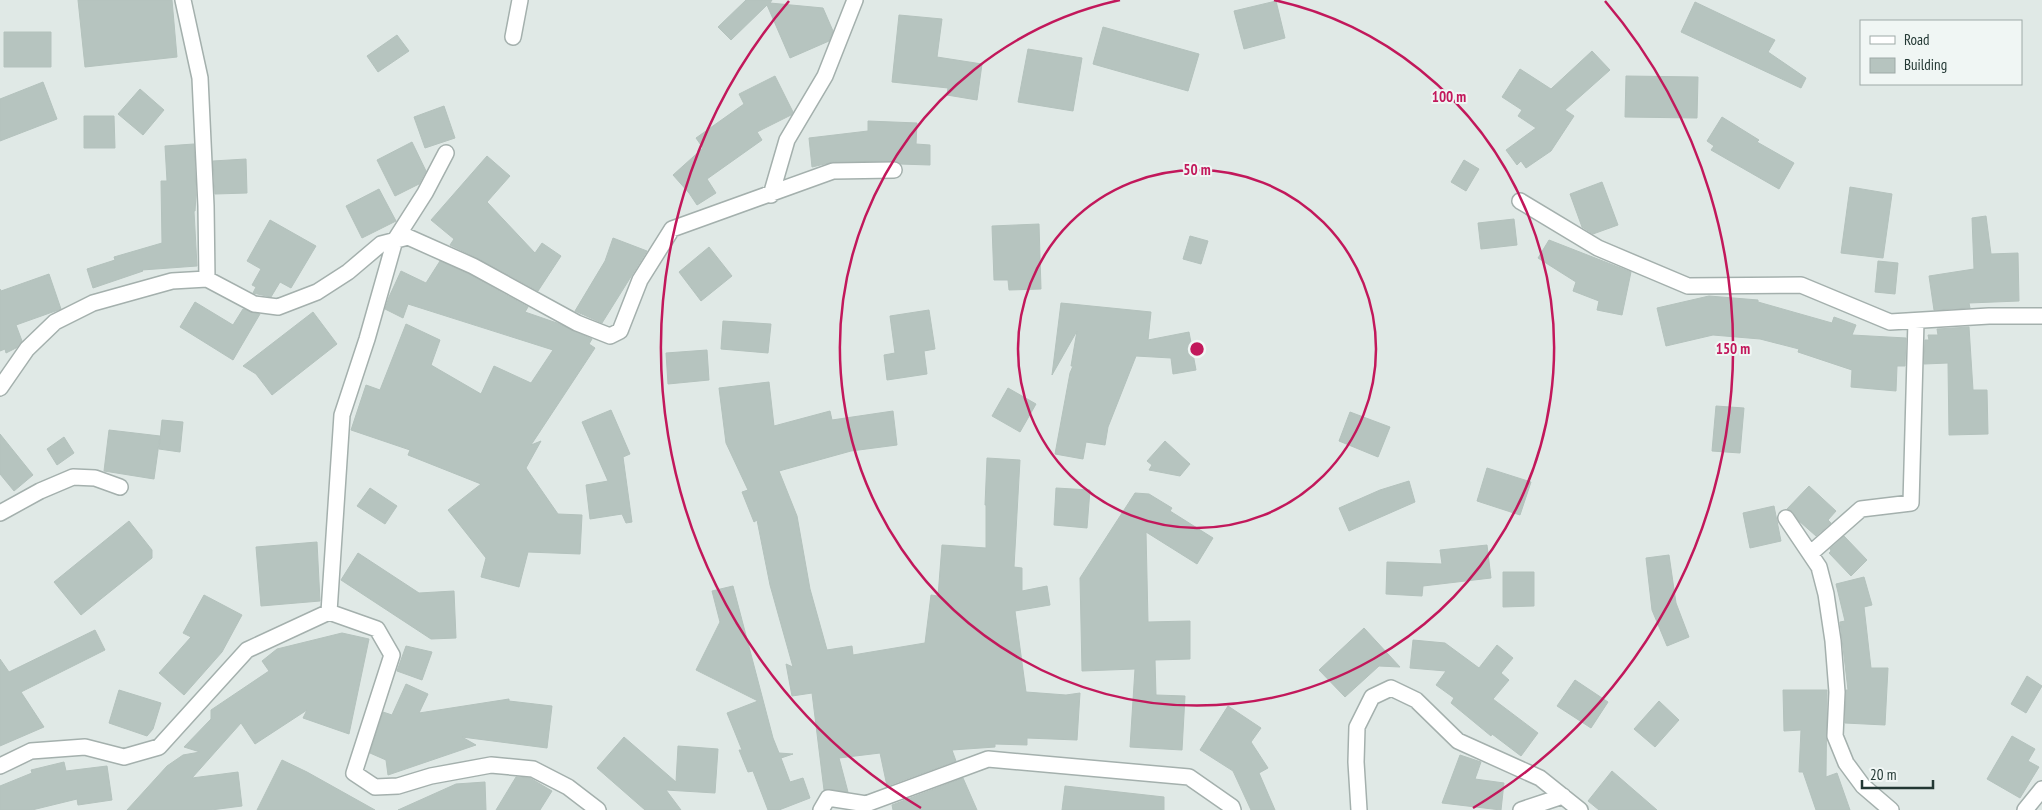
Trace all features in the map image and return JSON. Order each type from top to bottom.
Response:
[{"type":"street","points":[[183,0],[200,78],[206,206],[207,279]]},
{"type":"street","points":[[513,37],[520,0]]},
{"type":"street","points":[[771,195],[787,140],[825,76],[855,0]]},
{"type":"street","points":[[329,612],[342,415],[367,339],[395,240],[425,193],[446,153]]},
{"type":"street","points":[[0,388],[27,349],[55,322],[93,303],[172,281],[207,279],[254,304],[278,307],[317,292],[348,272],[381,244],[408,237],[473,266],[577,323],[610,336],[620,331],[640,280],[672,229],[704,216],[771,195],[833,171],[894,170]]},
{"type":"street","points":[[1520,202],[1598,248],[1688,286],[1801,285],[1890,322],[1989,316],[2042,316]]},
{"type":"street","points":[[1811,553],[1861,509],[1911,503],[1916,321]]},
{"type":"street","points":[[0,513],[73,477],[95,478],[120,487]]},
{"type":"street","points":[[1786,518],[1819,566],[1833,642],[1837,692],[1835,736],[1846,763],[1863,786],[1891,810]]},
{"type":"street","points":[[0,766],[31,751],[85,747],[124,757],[159,748],[247,650],[329,612],[377,629],[392,655],[354,773],[375,787],[398,786],[431,776],[491,765],[533,769],[568,787],[598,810]]},
{"type":"street","points":[[1359,810],[1356,762],[1357,728],[1372,697],[1391,688],[1416,700],[1458,741],[1540,778],[1580,810]]},
{"type":"street","points":[[821,810],[828,798],[864,807],[988,759],[1189,777],[1232,807],[1233,810]]},
{"type":"street","points":[[2025,810],[2042,789]]},
{"type":"street","points":[[1521,810],[1563,796]]},
{"type":"building","points":[[78,0],[172,0],[177,57],[85,67]]},
{"type":"building","points":[[746,0],[772,0],[770,3],[823,8],[833,31],[829,41],[790,58],[767,5],[731,40],[718,27]]},
{"type":"building","points":[[1276,1],[1285,38],[1244,49],[1234,11]]},
{"type":"building","points":[[1695,2],[1775,40],[1768,52],[1806,78],[1801,88],[1681,32]]},
{"type":"building","points":[[899,15],[942,19],[937,57],[982,64],[977,100],[947,95],[948,88],[892,82]]},
{"type":"building","points":[[1103,27],[1199,54],[1188,91],[1093,64]]},
{"type":"building","points":[[4,32],[51,32],[51,67],[4,67]]},
{"type":"building","points":[[397,35],[409,51],[378,72],[367,56]]},
{"type":"building","points":[[1028,49],[1082,58],[1073,111],[1018,102]]},
{"type":"building","points":[[1592,51],[1610,70],[1565,110],[1574,116],[1551,151],[1526,168],[1521,161],[1517,165],[1506,150],[1536,128],[1518,116],[1522,110],[1502,97],[1520,69],[1551,89]]},
{"type":"building","points":[[775,76],[793,112],[791,115],[757,132],[762,140],[707,179],[716,193],[697,205],[673,175],[703,148],[696,138],[744,104],[739,94]]},
{"type":"building","points":[[1626,76],[1698,77],[1697,118],[1625,117]]},
{"type":"building","points":[[43,82],[57,119],[0,141],[0,99]]},
{"type":"building","points":[[140,89],[164,110],[143,135],[118,114]]},
{"type":"building","points":[[444,106],[455,138],[425,148],[414,117]]},
{"type":"building","points":[[84,116],[114,116],[115,148],[84,148]]},
{"type":"building","points":[[1722,117],[1759,140],[1757,142],[1794,163],[1779,189],[1711,150],[1714,146],[1707,141]]},
{"type":"building","points":[[868,121],[917,123],[916,144],[930,145],[930,165],[900,164],[894,161],[833,162],[812,167],[809,138],[868,131]]},
{"type":"building","points":[[412,142],[426,171],[419,184],[395,196],[377,160]]},
{"type":"building","points":[[194,144],[196,195],[194,211],[197,266],[142,270],[93,288],[87,269],[115,260],[114,257],[162,243],[161,181],[167,181],[165,146]]},
{"type":"building","points":[[487,156],[510,176],[487,202],[535,253],[542,243],[561,256],[538,291],[450,245],[454,239],[431,220]]},
{"type":"building","points":[[246,159],[247,193],[215,194],[213,161]]},
{"type":"building","points":[[1464,160],[1479,169],[1466,191],[1451,182]]},
{"type":"building","points":[[1602,182],[1618,225],[1593,234],[1582,227],[1570,194]]},
{"type":"building","points":[[1850,187],[1892,194],[1883,258],[1841,253]]},
{"type":"building","points":[[379,189],[396,221],[362,238],[346,206]]},
{"type":"building","points":[[1986,216],[1991,254],[2018,253],[2019,301],[1969,303],[1970,308],[1934,310],[1929,276],[1974,269],[1972,218]]},
{"type":"building","points":[[1514,219],[1517,245],[1481,249],[1478,223]]},
{"type":"building","points":[[270,220],[316,246],[291,288],[280,282],[271,297],[253,293],[256,287],[252,285],[261,269],[247,261]]},
{"type":"building","points":[[1039,224],[1041,289],[1009,290],[1008,280],[994,280],[992,226]]},
{"type":"building","points":[[1190,236],[1208,241],[1201,264],[1183,259]]},
{"type":"building","points":[[613,238],[647,251],[602,323],[575,311],[605,261]]},
{"type":"building","points":[[1549,240],[1631,272],[1622,315],[1597,310],[1599,301],[1573,291],[1576,282],[1538,258]]},
{"type":"building","points":[[709,247],[732,276],[701,301],[679,272]]},
{"type":"building","points":[[440,261],[469,274],[528,307],[525,312],[557,323],[592,339],[589,344],[595,348],[531,445],[541,441],[526,468],[558,514],[582,515],[580,554],[528,552],[519,587],[481,577],[486,558],[448,510],[481,484],[408,455],[410,450],[351,430],[366,385],[380,390],[406,324],[440,340],[431,365],[481,394],[494,366],[531,383],[553,350],[408,304],[403,318],[385,309],[401,271],[426,283]]},
{"type":"building","points":[[1878,261],[1898,263],[1895,294],[1875,292]]},
{"type":"building","points":[[49,274],[61,309],[16,325],[22,341],[16,348],[6,353],[5,349],[0,351],[0,289],[1,291]]},
{"type":"building","points":[[1709,296],[1758,300],[1758,302],[1832,323],[1834,317],[1856,325],[1852,335],[1906,338],[1905,366],[1897,366],[1896,391],[1851,387],[1852,370],[1798,352],[1799,349],[1760,339],[1713,335],[1666,346],[1657,308]]},
{"type":"building","points":[[195,302],[233,325],[243,309],[260,314],[233,360],[180,327]]},
{"type":"building","points":[[1061,303],[1151,312],[1148,340],[1189,332],[1196,370],[1173,374],[1171,358],[1136,356],[1108,427],[1105,445],[1086,442],[1083,459],[1055,454],[1070,373],[1073,366],[1071,366],[1077,331],[1052,375]]},
{"type":"building","points":[[929,310],[935,349],[924,351],[927,374],[887,380],[884,355],[895,353],[890,316]]},
{"type":"building","points":[[313,312],[337,344],[272,395],[256,374],[243,366]]},
{"type":"building","points":[[723,321],[771,324],[768,353],[721,349]]},
{"type":"building","points":[[1969,327],[1973,390],[1987,390],[1988,434],[1949,435],[1948,363],[1924,364],[1925,340],[1929,340],[1928,335],[1938,335],[1937,329]]},
{"type":"building","points":[[707,350],[709,380],[668,384],[666,353]]},
{"type":"building","points":[[769,382],[774,426],[830,411],[832,420],[893,411],[897,445],[851,451],[779,471],[797,516],[810,589],[827,650],[852,646],[853,655],[925,643],[931,595],[938,596],[942,545],[986,548],[987,458],[1020,460],[1014,567],[1022,568],[1022,591],[1047,586],[1050,605],[1015,611],[1026,692],[1066,695],[1080,693],[1077,740],[1027,738],[1027,745],[995,744],[995,747],[952,750],[956,761],[887,786],[880,753],[839,758],[848,792],[824,790],[812,693],[792,696],[786,664],[793,667],[770,585],[757,520],[754,522],[742,492],[748,490],[726,443],[719,388]]},
{"type":"building","points":[[1008,388],[1036,404],[1020,432],[992,416]]},
{"type":"building","points":[[1716,406],[1744,408],[1740,453],[1712,451]]},
{"type":"building","points":[[611,410],[630,454],[623,457],[632,522],[626,523],[622,514],[590,519],[586,485],[608,481],[582,422]]},
{"type":"building","points":[[1350,412],[1390,427],[1378,457],[1339,441]]},
{"type":"building","points":[[162,420],[183,422],[180,452],[159,449]]},
{"type":"building","points":[[109,430],[160,436],[154,479],[104,471]]},
{"type":"building","points":[[0,434],[33,475],[14,491],[0,474]]},
{"type":"building","points":[[64,437],[74,453],[57,465],[47,449]]},
{"type":"building","points":[[1165,441],[1190,464],[1180,476],[1149,470],[1152,465],[1147,461]]},
{"type":"building","points":[[1487,468],[1531,482],[1520,515],[1477,501]]},
{"type":"building","points":[[1409,481],[1415,502],[1349,531],[1339,508],[1380,490]]},
{"type":"building","points":[[1809,486],[1836,511],[1828,520],[1831,523],[1816,536],[1799,521],[1793,512],[1787,509]]},
{"type":"building","points":[[370,488],[397,506],[385,524],[357,506]]},
{"type":"building","points":[[1056,488],[1090,490],[1087,528],[1054,525]]},
{"type":"building","points":[[1135,493],[1149,494],[1172,508],[1170,511],[1213,538],[1197,564],[1146,532],[1148,622],[1190,621],[1190,659],[1155,660],[1156,695],[1185,696],[1182,750],[1130,747],[1135,669],[1082,671],[1080,578]]},
{"type":"building","points":[[1774,506],[1781,541],[1750,548],[1743,513]]},
{"type":"building","points":[[129,521],[152,550],[152,558],[81,615],[54,582]]},
{"type":"building","points":[[1844,536],[1867,560],[1851,576],[1829,553],[1830,549]]},
{"type":"building","points":[[317,542],[320,601],[261,606],[256,547]]},
{"type":"building","points":[[1487,545],[1491,578],[1423,586],[1422,596],[1386,594],[1387,562],[1442,564],[1440,550]]},
{"type":"building","points":[[358,553],[419,593],[454,591],[456,638],[431,639],[341,580]]},
{"type":"building","points":[[1669,555],[1676,603],[1689,637],[1667,646],[1652,610],[1646,558]]},
{"type":"building","points":[[1503,572],[1534,572],[1534,606],[1503,607]]},
{"type":"building","points":[[1864,577],[1872,605],[1864,607],[1871,668],[1888,668],[1885,725],[1845,723],[1846,690],[1848,690],[1840,622],[1845,621],[1836,584]]},
{"type":"building","points":[[733,586],[773,738],[779,753],[793,754],[781,758],[790,782],[803,778],[810,798],[779,810],[768,810],[753,771],[748,772],[739,750],[742,750],[727,713],[758,701],[696,670],[720,622],[712,591]]},
{"type":"building","points":[[204,595],[242,615],[222,652],[184,695],[159,673],[191,637],[183,633]]},
{"type":"building","points":[[1364,628],[1400,667],[1379,666],[1345,697],[1319,670]]},
{"type":"building","points":[[95,630],[105,650],[21,692],[44,727],[0,746],[0,659],[9,672]]},
{"type":"building","points":[[342,633],[369,639],[349,734],[303,718],[307,710],[255,744],[241,723],[192,778],[238,772],[242,806],[211,810],[127,810],[167,766],[183,755],[200,752],[184,747],[211,719],[211,710],[269,671],[262,661],[277,649]]},
{"type":"building","points":[[1413,640],[1445,643],[1479,668],[1497,645],[1513,658],[1501,673],[1509,680],[1493,699],[1538,733],[1521,756],[1492,734],[1491,736],[1451,703],[1454,698],[1436,685],[1446,671],[1410,668]]},
{"type":"building","points":[[406,646],[432,652],[422,680],[397,671]]},
{"type":"building","points":[[2027,676],[2042,686],[2026,713],[2011,704]]},
{"type":"building","points":[[1575,680],[1608,702],[1591,728],[1557,706]]},
{"type":"building","points":[[406,684],[428,694],[419,713],[509,699],[509,701],[552,706],[547,748],[462,737],[476,745],[388,775],[386,760],[370,753],[383,712],[392,715]]},
{"type":"building","points":[[119,690],[161,703],[153,729],[147,736],[109,723]]},
{"type":"building","points":[[1783,690],[1827,690],[1826,777],[1837,773],[1850,810],[1816,810],[1803,772],[1799,772],[1801,730],[1784,731]]},
{"type":"building","points":[[1659,701],[1679,720],[1655,747],[1634,729]]},
{"type":"building","points":[[1228,706],[1261,728],[1251,742],[1268,768],[1259,773],[1275,810],[1251,810],[1233,771],[1200,750]]},
{"type":"building","points":[[2012,736],[2035,749],[2028,761],[2039,767],[2020,798],[1987,779]]},
{"type":"building","points":[[624,737],[676,782],[678,746],[718,749],[715,793],[666,790],[681,810],[645,810],[597,768]]},
{"type":"building","points":[[1460,755],[1481,762],[1475,779],[1504,783],[1501,810],[1442,803]]},
{"type":"building","points":[[282,760],[307,772],[375,810],[257,810]]},
{"type":"building","points":[[64,762],[66,771],[107,766],[112,800],[78,805],[77,799],[32,810],[0,810],[0,786],[32,773],[31,770]]},
{"type":"building","points":[[1612,771],[1657,810],[1599,810],[1588,801]]},
{"type":"building","points":[[516,777],[530,778],[552,791],[540,810],[496,810]]},
{"type":"building","points":[[963,778],[977,810],[893,810],[892,805]]},
{"type":"building","points":[[485,782],[486,810],[398,810],[456,784]]},
{"type":"building","points":[[1065,786],[1164,797],[1164,810],[1062,810]]}]
